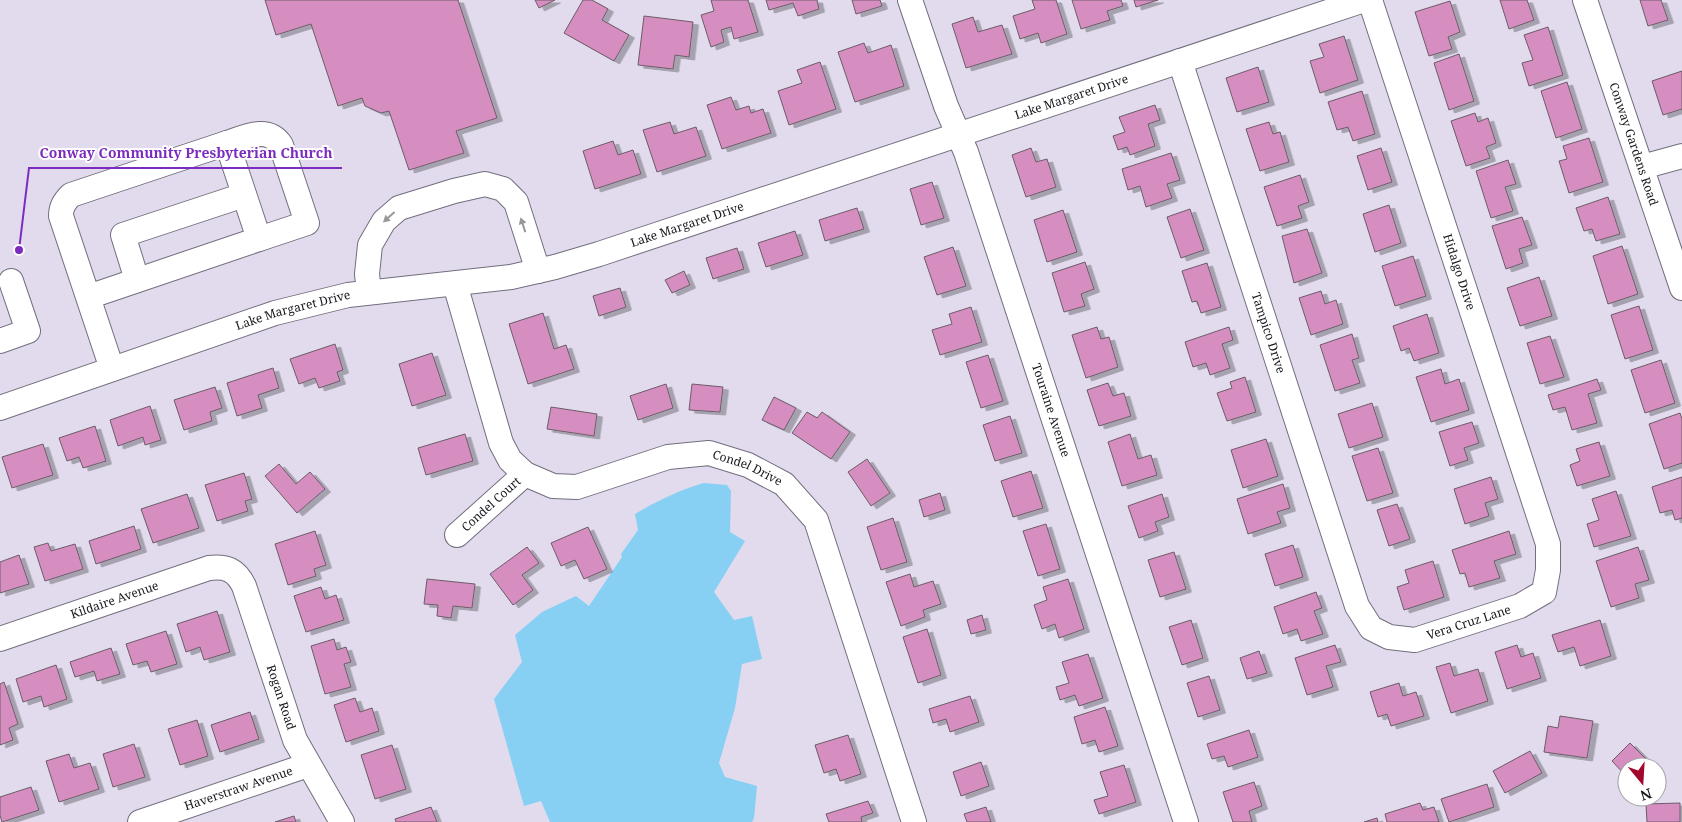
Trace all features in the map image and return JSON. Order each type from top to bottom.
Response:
[{"type":"street","name":"Touraine Avenue","points":[[910,0],[946,106],[969,161],[1186,822]]},
{"type":"street","name":"Conway Gardens Road","points":[[1585,0],[1682,288]]},
{"type":"street","name":"Lake Margaret Drive","points":[[0,408],[276,313],[348,295],[511,277],[600,254],[1358,1]]},
{"type":"street","name":"Hidalgo Drive","points":[[1358,1],[1548,544]]},
{"type":"street","name":"Tampico Drive","points":[[1180,61],[1357,606]]},
{"type":"street","points":[[88,296],[307,223],[277,138],[263,134],[254,134],[71,195],[65,201],[61,209],[61,216],[112,369]]},
{"type":"street","points":[[227,143],[259,239]]},
{"type":"street","points":[[1642,167],[1682,156]]},
{"type":"street","points":[[369,292],[367,274],[370,245],[384,221],[399,208],[454,191],[485,184],[503,189],[516,202],[538,271]]},
{"type":"street","points":[[137,280],[123,235],[244,195]]},
{"type":"street","points":[[0,341],[28,331],[11,281]]},
{"type":"street","name":"Condel Drive","points":[[455,284],[501,443],[510,460],[525,474],[552,486],[577,487],[668,458],[709,453],[748,465],[784,484],[816,520],[914,822]]},
{"type":"street","name":"Condel Court","points":[[457,535],[525,474]]},
{"type":"street","name":"Vera Cruz Lane","points":[[1357,606],[1371,628],[1389,637],[1415,640],[1502,612],[1520,606],[1544,592],[1548,570],[1548,544]]},
{"type":"street","name":"Kildaire Avenue","points":[[0,639],[209,568],[220,567],[231,570]]},
{"type":"street","name":"Rogan Road","points":[[231,570],[239,577],[244,586],[295,740],[342,822]]},
{"type":"street","name":"Haverstraw Avenue","points":[[140,822],[308,765]]},
{"type":"water","points":[[704,483],[727,485],[731,491],[730,532],[745,541],[714,592],[734,620],[752,616],[762,659],[742,664],[735,708],[719,763],[725,777],[757,786],[754,818],[752,822],[550,822],[541,801],[524,806],[494,699],[522,662],[515,635],[542,612],[576,596],[589,606],[638,530],[635,514],[668,496]]},
{"type":"building","points":[[265,0],[458,0],[497,118],[456,131],[464,153],[409,170],[389,111],[381,113],[365,106],[362,98],[338,106],[311,24],[276,35]]},
{"type":"building","points":[[535,0],[555,0],[539,8]]},
{"type":"building","points":[[583,0],[592,0],[608,9],[602,20],[629,35],[614,61],[564,33]]},
{"type":"building","points":[[711,0],[748,0],[758,32],[734,39],[731,27],[721,30],[724,42],[711,47],[701,15],[714,11]]},
{"type":"building","points":[[766,0],[817,0],[819,9],[798,16],[793,3],[769,10]]},
{"type":"building","points":[[852,0],[880,0],[882,6],[856,14]]},
{"type":"building","points":[[1032,0],[1056,0],[1067,34],[1041,43],[1038,33],[1020,39],[1013,16],[1035,9]]},
{"type":"building","points":[[1072,0],[1121,0],[1123,6],[1107,11],[1110,20],[1081,29]]},
{"type":"building","points":[[1134,0],[1158,0],[1136,7]]},
{"type":"building","points":[[1500,0],[1527,0],[1534,20],[1509,29]]},
{"type":"building","points":[[1640,0],[1661,0],[1668,20],[1648,26]]},
{"type":"building","points":[[1450,1],[1460,32],[1448,37],[1452,49],[1429,56],[1415,12]]},
{"type":"building","points":[[644,16],[693,22],[689,57],[675,55],[673,69],[638,65]]},
{"type":"building","points":[[973,17],[978,32],[1002,25],[1012,54],[966,68],[952,24]]},
{"type":"building","points":[[1548,27],[1563,75],[1529,86],[1522,63],[1533,60],[1524,35]]},
{"type":"building","points":[[1344,36],[1358,80],[1320,93],[1310,61],[1324,57],[1319,44]]},
{"type":"building","points":[[864,43],[868,53],[891,45],[904,86],[855,102],[838,52]]},
{"type":"building","points":[[1459,54],[1474,101],[1449,110],[1434,63]]},
{"type":"building","points":[[820,62],[836,109],[789,125],[778,91],[802,83],[797,70]]},
{"type":"building","points":[[1258,67],[1269,102],[1237,112],[1226,78]]},
{"type":"building","points":[[1682,71],[1682,109],[1663,115],[1652,81]]},
{"type":"building","points":[[1567,82],[1582,129],[1556,138],[1541,91]]},
{"type":"building","points":[[1362,91],[1375,134],[1353,141],[1348,127],[1337,130],[1328,102]]},
{"type":"building","points":[[731,97],[736,110],[749,106],[751,113],[763,109],[771,133],[722,149],[707,105]]},
{"type":"building","points":[[1155,105],[1160,120],[1148,124],[1155,146],[1130,155],[1127,147],[1118,150],[1113,136],[1125,132],[1119,117]]},
{"type":"building","points":[[1475,113],[1478,122],[1488,118],[1496,143],[1486,147],[1490,158],[1466,166],[1451,121]]},
{"type":"building","points":[[670,122],[674,134],[696,127],[706,156],[657,172],[643,130]]},
{"type":"building","points":[[1269,122],[1273,134],[1280,132],[1289,162],[1260,171],[1246,129]]},
{"type":"building","points":[[1589,138],[1603,182],[1569,193],[1559,161],[1567,159],[1563,146]]},
{"type":"building","points":[[613,141],[618,155],[633,150],[641,174],[595,189],[583,151]]},
{"type":"building","points":[[1031,148],[1036,162],[1047,159],[1056,187],[1026,197],[1012,155]]},
{"type":"building","points":[[1381,148],[1392,182],[1368,190],[1357,156]]},
{"type":"building","points":[[1171,153],[1180,180],[1167,184],[1172,198],[1146,207],[1140,186],[1128,190],[1122,169]]},
{"type":"building","points":[[1508,160],[1516,184],[1505,187],[1513,211],[1491,218],[1476,171]]},
{"type":"building","points":[[1300,175],[1309,202],[1298,206],[1302,218],[1277,226],[1264,187]]},
{"type":"building","points":[[932,182],[944,218],[921,225],[910,189]]},
{"type":"building","points":[[1608,197],[1620,234],[1596,241],[1592,229],[1584,231],[1576,208]]},
{"type":"building","points":[[1389,205],[1401,243],[1375,252],[1363,214]]},
{"type":"building","points":[[857,208],[864,229],[825,241],[819,220]]},
{"type":"building","points":[[1190,209],[1204,250],[1181,258],[1167,217]]},
{"type":"building","points":[[1063,210],[1077,252],[1047,262],[1034,220]]},
{"type":"building","points":[[1522,217],[1532,245],[1519,249],[1523,263],[1506,269],[1492,226]]},
{"type":"building","points":[[1307,229],[1322,273],[1294,283],[1282,236]]},
{"type":"building","points":[[795,231],[803,255],[766,267],[758,243]]},
{"type":"building","points":[[1622,246],[1638,294],[1608,304],[1593,256]]},
{"type":"building","points":[[953,247],[966,286],[937,295],[924,257]]},
{"type":"building","points":[[737,248],[744,269],[713,279],[706,258]]},
{"type":"building","points":[[1413,256],[1426,296],[1395,306],[1382,266]]},
{"type":"building","points":[[1085,262],[1094,289],[1081,294],[1085,306],[1064,312],[1052,273]]},
{"type":"building","points":[[1207,263],[1221,307],[1201,313],[1197,301],[1192,302],[1182,271]]},
{"type":"building","points":[[684,271],[690,285],[672,293],[665,280]]},
{"type":"building","points":[[1539,277],[1552,316],[1520,326],[1507,288]]},
{"type":"building","points":[[620,288],[626,307],[599,316],[593,296]]},
{"type":"building","points":[[1321,291],[1325,304],[1336,300],[1343,324],[1311,335],[1299,298]]},
{"type":"building","points":[[1639,306],[1653,350],[1625,359],[1611,315]]},
{"type":"building","points":[[971,307],[982,342],[940,355],[932,330],[952,324],[949,314]]},
{"type":"building","points":[[543,313],[554,349],[566,345],[574,369],[528,384],[509,324]]},
{"type":"building","points":[[1427,314],[1439,353],[1414,361],[1409,348],[1401,351],[1393,326]]},
{"type":"building","points":[[1097,327],[1101,339],[1109,337],[1118,367],[1086,378],[1072,335]]},
{"type":"building","points":[[1229,327],[1233,340],[1222,344],[1230,368],[1210,375],[1206,363],[1193,367],[1185,342]]},
{"type":"building","points":[[1352,334],[1359,358],[1352,360],[1360,383],[1335,391],[1320,345]]},
{"type":"building","points":[[1550,336],[1564,377],[1540,384],[1527,343]]},
{"type":"building","points":[[335,344],[343,370],[337,372],[340,381],[319,388],[315,378],[299,384],[290,359]]},
{"type":"building","points":[[432,353],[446,395],[412,406],[399,364]]},
{"type":"building","points":[[988,355],[1003,401],[981,408],[966,362]]},
{"type":"building","points":[[1661,360],[1675,403],[1645,413],[1631,370]]},
{"type":"building","points":[[273,368],[279,388],[258,395],[262,408],[237,416],[227,383]]},
{"type":"building","points":[[1441,369],[1445,384],[1459,379],[1469,410],[1431,422],[1416,377]]},
{"type":"building","points":[[1245,377],[1256,412],[1227,421],[1217,393],[1232,388],[1230,382]]},
{"type":"building","points":[[1597,379],[1601,390],[1588,394],[1597,423],[1572,430],[1565,407],[1553,410],[1548,395]]},
{"type":"building","points":[[1108,383],[1113,396],[1124,393],[1131,416],[1099,426],[1087,390]]},
{"type":"building","points":[[666,384],[673,408],[638,420],[630,396]]},
{"type":"building","points":[[692,384],[723,387],[720,412],[689,410]]},
{"type":"building","points":[[215,387],[222,408],[210,412],[212,421],[184,430],[174,400]]},
{"type":"building","points":[[774,397],[796,408],[784,430],[762,420]]},
{"type":"building","points":[[1372,403],[1383,437],[1349,448],[1338,414]]},
{"type":"building","points":[[150,406],[161,440],[145,445],[143,437],[118,446],[110,420]]},
{"type":"building","points":[[551,407],[597,414],[594,436],[547,429]]},
{"type":"building","points":[[807,412],[817,418],[822,412],[850,432],[831,459],[792,433]]},
{"type":"building","points":[[1680,413],[1682,419],[1682,463],[1664,469],[1649,424]]},
{"type":"building","points":[[1010,416],[1022,453],[995,461],[983,425]]},
{"type":"building","points":[[1472,422],[1479,443],[1464,448],[1468,460],[1450,466],[1439,432]]},
{"type":"building","points":[[95,426],[106,461],[83,468],[79,457],[67,461],[59,438]]},
{"type":"building","points":[[465,434],[473,461],[426,475],[418,448]]},
{"type":"building","points":[[1130,434],[1138,459],[1151,455],[1157,475],[1122,486],[1108,442]]},
{"type":"building","points":[[1266,439],[1278,476],[1243,488],[1231,450]]},
{"type":"building","points":[[1599,442],[1610,476],[1577,486],[1570,465],[1580,461],[1576,449]]},
{"type":"building","points":[[43,444],[53,475],[12,488],[2,457]]},
{"type":"building","points":[[1378,448],[1393,493],[1367,501],[1352,456]]},
{"type":"building","points":[[867,459],[890,493],[871,506],[848,472]]},
{"type":"building","points":[[279,464],[296,484],[310,472],[325,489],[297,513],[265,476]]},
{"type":"building","points":[[1031,471],[1043,508],[1013,517],[1001,481]]},
{"type":"building","points":[[244,473],[252,499],[245,501],[248,511],[217,521],[205,485]]},
{"type":"building","points":[[1491,477],[1498,499],[1485,503],[1489,516],[1465,524],[1454,489]]},
{"type":"building","points":[[1682,477],[1682,518],[1675,520],[1672,510],[1660,513],[1652,487]]},
{"type":"building","points":[[1283,484],[1290,508],[1277,512],[1281,523],[1248,534],[1237,499]]},
{"type":"building","points":[[1616,491],[1631,536],[1594,547],[1587,524],[1599,520],[1592,499]]},
{"type":"building","points":[[940,493],[945,510],[924,517],[919,500]]},
{"type":"building","points":[[187,494],[199,528],[153,543],[141,509]]},
{"type":"building","points":[[1162,494],[1169,517],[1155,522],[1158,531],[1139,538],[1128,506]]},
{"type":"building","points":[[1397,504],[1410,539],[1389,546],[1377,510]]},
{"type":"building","points":[[893,518],[907,562],[881,570],[867,527]]},
{"type":"building","points":[[1046,524],[1060,569],[1038,576],[1023,531]]},
{"type":"building","points":[[134,526],[141,549],[96,564],[89,541]]},
{"type":"building","points":[[588,527],[607,569],[584,579],[575,560],[561,566],[551,543]]},
{"type":"building","points":[[315,531],[326,565],[314,569],[316,576],[288,585],[275,544]]},
{"type":"building","points":[[1509,531],[1516,554],[1494,561],[1500,578],[1469,587],[1465,573],[1460,574],[1452,550]]},
{"type":"building","points":[[48,543],[51,551],[75,544],[83,569],[45,581],[34,547]]},
{"type":"building","points":[[1293,545],[1303,577],[1275,586],[1265,554]]},
{"type":"building","points":[[527,547],[539,563],[522,575],[533,590],[513,605],[490,574]]},
{"type":"building","points":[[1638,547],[1649,580],[1635,584],[1639,598],[1611,607],[1596,561]]},
{"type":"building","points":[[1174,552],[1186,589],[1160,597],[1148,560]]},
{"type":"building","points":[[19,555],[29,584],[0,593],[0,562]]},
{"type":"building","points":[[1433,561],[1444,597],[1404,610],[1397,587],[1409,583],[1405,570]]},
{"type":"building","points":[[910,574],[914,587],[933,581],[941,604],[923,610],[925,617],[901,626],[886,582]]},
{"type":"building","points":[[427,579],[475,584],[472,608],[453,606],[451,618],[437,616],[438,605],[424,604]]},
{"type":"building","points":[[1068,579],[1084,629],[1059,638],[1055,624],[1042,629],[1034,605],[1047,600],[1043,587]]},
{"type":"building","points":[[321,587],[325,599],[336,595],[344,620],[306,632],[294,596]]},
{"type":"building","points":[[1316,592],[1322,608],[1314,611],[1323,634],[1301,641],[1297,629],[1283,634],[1274,607]]},
{"type":"building","points":[[217,611],[230,652],[204,660],[200,647],[186,652],[177,624]]},
{"type":"building","points":[[982,615],[986,630],[971,634],[967,620]]},
{"type":"building","points":[[1191,620],[1203,658],[1182,665],[1169,627]]},
{"type":"building","points":[[1600,620],[1611,656],[1580,666],[1574,647],[1558,652],[1552,635]]},
{"type":"building","points":[[927,629],[941,675],[918,683],[903,637]]},
{"type":"building","points":[[166,631],[177,664],[151,672],[147,661],[133,665],[126,644]]},
{"type":"building","points":[[334,639],[337,650],[346,647],[351,662],[344,664],[351,687],[325,694],[311,646]]},
{"type":"building","points":[[1335,645],[1341,662],[1326,666],[1333,687],[1307,695],[1295,658]]},
{"type":"building","points":[[1517,645],[1521,657],[1533,653],[1541,678],[1507,689],[1495,652]]},
{"type":"building","points":[[111,648],[120,674],[97,681],[94,671],[75,677],[70,662]]},
{"type":"building","points":[[1259,651],[1267,673],[1247,679],[1240,658]]},
{"type":"building","points":[[1088,654],[1103,698],[1079,706],[1075,695],[1060,700],[1056,687],[1069,683],[1062,662]]},
{"type":"building","points":[[1450,663],[1454,676],[1478,669],[1488,701],[1451,713],[1436,667]]},
{"type":"building","points":[[56,665],[67,699],[44,707],[41,696],[23,702],[16,679]]},
{"type":"building","points":[[1209,676],[1220,710],[1198,717],[1187,683]]},
{"type":"building","points":[[4,682],[18,724],[9,728],[13,740],[0,745],[0,684]]},
{"type":"building","points":[[1399,683],[1403,696],[1416,692],[1424,716],[1391,726],[1387,714],[1378,717],[1370,692]]},
{"type":"building","points":[[970,696],[979,722],[950,732],[946,719],[933,723],[929,709]]},
{"type":"building","points":[[355,698],[360,712],[372,708],[379,731],[346,742],[334,705]]},
{"type":"building","points":[[1105,707],[1118,746],[1099,752],[1095,740],[1082,744],[1074,717]]},
{"type":"building","points":[[250,712],[259,739],[220,752],[211,725]]},
{"type":"building","points":[[1560,716],[1593,721],[1587,758],[1544,752],[1548,726],[1558,728]]},
{"type":"building","points":[[197,720],[208,756],[180,765],[168,729]]},
{"type":"building","points":[[1249,730],[1258,757],[1228,767],[1224,756],[1212,759],[1207,744]]},
{"type":"building","points":[[848,735],[861,774],[840,781],[836,769],[824,773],[815,745]]},
{"type":"building","points":[[1630,743],[1644,757],[1617,757],[1617,766],[1612,761]]},
{"type":"building","points":[[134,744],[145,777],[113,787],[103,754]]},
{"type":"building","points":[[392,745],[406,789],[375,799],[361,755]]},
{"type":"building","points":[[1530,751],[1542,773],[1505,793],[1493,771]]},
{"type":"building","points":[[69,754],[74,768],[90,763],[99,789],[59,802],[46,761]]},
{"type":"building","points":[[981,762],[989,786],[961,796],[953,772]]},
{"type":"building","points":[[1124,765],[1136,802],[1099,814],[1094,800],[1108,796],[1100,772]]},
{"type":"building","points":[[1254,782],[1262,806],[1249,811],[1252,822],[1233,822],[1223,792]]},
{"type":"building","points":[[1487,784],[1494,807],[1449,822],[1441,799]]},
{"type":"building","points":[[31,787],[39,810],[2,822],[0,797]]},
{"type":"building","points":[[868,801],[873,813],[861,817],[862,822],[829,822],[826,814]]},
{"type":"building","points":[[1420,803],[1423,810],[1434,807],[1439,822],[1387,822],[1385,814]]},
{"type":"building","points":[[1667,803],[1680,803],[1680,822],[1647,822],[1646,807],[1667,807]]},
{"type":"building","points":[[431,807],[437,822],[396,822],[395,819]]},
{"type":"building","points":[[986,807],[991,822],[967,822],[964,814]]},
{"type":"building","points":[[294,816],[296,822],[275,822]]},
{"type":"building","points":[[1377,818],[1378,822],[1364,822]]},
{"type":"place","name":"Conway Community Presbyterian Church","points":[[19,250]]}]
